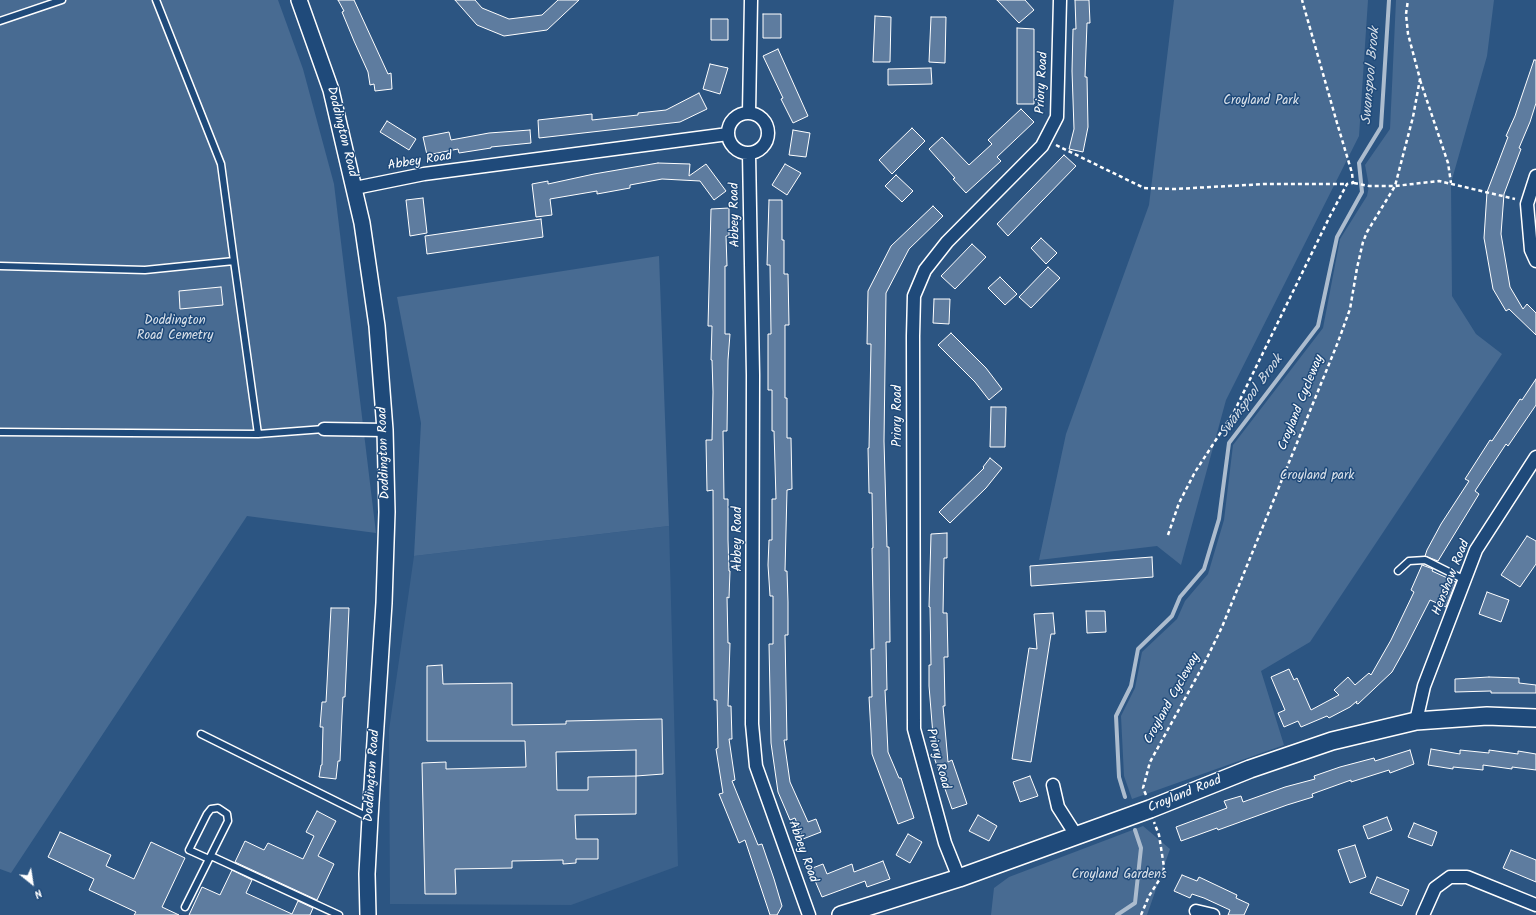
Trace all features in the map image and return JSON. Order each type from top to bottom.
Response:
[{"type":"main road","name":"Croyland Road","points":[[841,915],[959,878],[1146,810],[1250,769],[1332,741],[1416,721],[1487,716],[1536,718]]},
{"type":"street","name":"Doddington Road","points":[[299,0],[331,90],[362,223],[377,326],[385,430],[387,512],[383,619],[367,874],[368,915]]},
{"type":"street","points":[[749,113],[752,0]]},
{"type":"street","name":"Priory Road","points":[[959,878],[945,843],[914,729],[914,296],[925,270],[947,242],[1042,146],[1046,140],[1057,117],[1060,0]]},
{"type":"street","points":[[744,113],[761,117],[766,124],[768,133],[767,142],[754,153],[744,153],[734,148],[728,134],[729,125],[735,117],[744,113]]},
{"type":"street","name":"Abbey Road","points":[[354,188],[424,174],[728,134]]},
{"type":"street","name":"Abbey Road","points":[[749,153],[753,375],[752,724],[756,766],[809,915]]},
{"type":"street","points":[[1536,176],[1527,204],[1531,250],[1536,261]]},
{"type":"street","points":[[324,429],[385,430]]},
{"type":"street","name":"Henshaw Road","points":[[1416,721],[1424,686],[1476,550],[1536,457]]},
{"type":"street","points":[[1053,785],[1058,807],[1076,835]]},
{"type":"street","points":[[1423,915],[1435,888],[1450,877],[1466,878],[1536,906]]},
{"type":"street","points":[[1196,911],[1213,915]]},
{"type":"lane","points":[[0,21],[62,0]]},
{"type":"lane","points":[[156,0],[222,164],[258,434]]},
{"type":"lane","points":[[0,266],[145,270],[234,261]]},
{"type":"lane","points":[[0,432],[258,434],[324,429]]},
{"type":"lane","points":[[1398,571],[1409,561],[1425,560],[1465,580]]},
{"type":"lane","points":[[201,734],[370,818]]},
{"type":"lane","points":[[185,907],[210,857],[229,818],[226,812],[215,808],[207,814],[189,850],[210,857],[338,915]]},
{"type":"path","points":[[1302,0],[1354,182]]},
{"type":"path","name":"Croyland Cycleway","points":[[1141,915],[1161,878],[1164,867],[1159,835],[1146,810],[1144,788],[1150,762],[1206,662],[1229,608],[1347,320],[1363,242],[1367,232],[1395,186],[1413,117],[1420,79],[1408,34],[1406,14],[1408,0]]},
{"type":"path","points":[[1420,79],[1448,163],[1451,183]]},
{"type":"path","points":[[1046,140],[1144,188],[1175,189],[1265,184],[1347,184],[1354,182],[1368,186],[1395,186],[1439,181],[1513,198],[1527,204]]},
{"type":"path","points":[[1168,535],[1182,497],[1199,465],[1234,412],[1347,184]]},
{"type":"shaded area","points":[[669,526],[678,866],[571,905],[390,904],[389,730],[414,556]]},
{"type":"green space","name":"Doddington Road Cemetry","points":[[0,0],[278,0],[303,69],[334,184],[376,533],[247,516],[11,873],[0,869]]},
{"type":"green space","name":"Croyland Park","points":[[1174,0],[1368,0],[1359,136],[1226,400],[1181,565],[1157,546],[1039,560],[1066,434],[1149,205]]},
{"type":"green space","name":"Croyland park","points":[[1396,0],[1494,0],[1487,56],[1451,183],[1452,296],[1476,334],[1502,354],[1310,642],[1261,671],[1284,745],[1132,799],[1124,776],[1121,716],[1135,688],[1142,652],[1177,619],[1185,601],[1208,574],[1224,520],[1233,445],[1323,328],[1340,239],[1367,196],[1369,186],[1365,165],[1390,129]]},
{"type":"green space","points":[[659,256],[669,526],[414,556],[421,423],[397,297]]},
{"type":"green space","name":"Croyland Gardens","points":[[1143,826],[1170,849],[1147,915],[991,915],[994,888],[1009,877]]},
{"type":"building","points":[[338,0],[354,0],[388,74],[391,73],[392,89],[375,91],[374,84],[370,85],[368,72],[342,12],[344,11]]},
{"type":"building","points":[[455,0],[475,0],[482,8],[509,19],[542,15],[558,0],[579,0],[547,30],[504,36],[477,25]]},
{"type":"building","points":[[997,0],[1025,0],[1034,10],[1019,23]]},
{"type":"building","points":[[1075,0],[1089,0],[1090,23],[1087,23],[1085,77],[1087,77],[1088,127],[1083,152],[1069,149],[1074,129],[1072,71],[1073,29],[1076,29]]},
{"type":"building","points":[[763,14],[781,14],[781,38],[763,38]]},
{"type":"building","points":[[875,16],[891,17],[890,62],[873,62]]},
{"type":"building","points":[[931,17],[946,17],[945,63],[929,62]]},
{"type":"building","points":[[711,19],[728,19],[728,40],[711,40]]},
{"type":"building","points":[[1017,28],[1034,29],[1034,104],[1017,104]]},
{"type":"building","points":[[778,49],[808,116],[793,123],[763,56]]},
{"type":"building","points":[[1534,60],[1536,60],[1536,103],[1504,194],[1501,234],[1510,287],[1523,309],[1527,304],[1536,313],[1536,335],[1509,309],[1506,311],[1493,289],[1484,238],[1487,192],[1508,137],[1506,136],[1515,116]]},
{"type":"building","points":[[710,64],[728,68],[720,94],[703,89]]},
{"type":"building","points":[[931,68],[932,84],[888,85],[888,69]]},
{"type":"building","points":[[699,93],[707,109],[680,122],[539,138],[538,120],[592,114],[592,120],[638,115],[638,113],[666,110]]},
{"type":"building","points":[[1021,109],[1034,122],[997,157],[1001,161],[966,193],[953,179],[955,178],[929,149],[942,137],[969,165],[992,144],[988,140]]},
{"type":"building","points":[[387,121],[416,139],[409,150],[380,132]]},
{"type":"building","points":[[912,128],[925,141],[892,174],[879,160]]},
{"type":"building","points":[[530,130],[531,143],[491,147],[459,153],[458,149],[427,155],[423,137],[449,132],[451,140],[489,133]]},
{"type":"building","points":[[793,130],[810,133],[806,157],[789,155]]},
{"type":"building","points":[[1064,155],[1076,166],[1008,236],[997,224]]},
{"type":"building","points":[[658,163],[690,164],[689,176],[706,164],[726,191],[714,200],[700,181],[662,179],[630,185],[630,188],[597,194],[597,191],[550,199],[552,215],[536,217],[532,184],[548,181],[548,184]]},
{"type":"building","points":[[785,164],[801,173],[787,195],[772,185]]},
{"type":"building","points":[[896,175],[913,191],[902,202],[885,186]]},
{"type":"building","points":[[423,198],[427,233],[410,236],[406,200]]},
{"type":"building","points":[[769,200],[782,200],[784,274],[788,274],[789,325],[785,325],[785,398],[787,398],[787,438],[791,438],[792,489],[787,490],[785,571],[787,571],[788,635],[785,635],[787,740],[784,740],[790,782],[808,822],[816,819],[821,832],[803,839],[795,818],[790,820],[778,792],[771,743],[769,644],[773,644],[773,596],[770,596],[768,565],[769,540],[772,540],[772,499],[776,499],[774,431],[772,431],[772,390],[768,390],[768,334],[771,334],[770,265],[767,265]]},
{"type":"building","points":[[933,206],[943,216],[909,249],[886,293],[884,441],[887,547],[889,547],[890,642],[886,642],[887,690],[885,690],[888,752],[899,778],[901,778],[914,818],[898,824],[872,754],[869,697],[872,697],[871,649],[874,649],[872,493],[869,493],[868,448],[871,344],[867,344],[868,291],[891,246]]},
{"type":"building","points":[[729,208],[729,236],[726,236],[727,266],[725,266],[725,334],[730,334],[727,431],[723,431],[724,499],[728,499],[730,571],[729,598],[727,597],[728,643],[730,643],[728,706],[731,706],[732,739],[729,739],[735,780],[732,781],[758,845],[762,844],[774,879],[782,906],[777,915],[770,915],[745,840],[739,843],[719,794],[723,793],[716,749],[718,748],[717,700],[714,700],[713,490],[707,491],[706,440],[712,440],[712,326],[708,326],[711,209]]},
{"type":"building","points":[[541,219],[543,237],[427,254],[425,236]]},
{"type":"building","points":[[1041,238],[1057,253],[1046,264],[1031,248]]},
{"type":"building","points":[[972,244],[986,257],[955,289],[941,276]]},
{"type":"building","points":[[1048,267],[1060,278],[1031,308],[1019,297]]},
{"type":"building","points":[[1000,277],[1017,294],[1005,305],[988,288]]},
{"type":"building","points":[[221,287],[223,305],[180,309],[179,291]]},
{"type":"building","points":[[934,299],[950,299],[949,324],[933,323]]},
{"type":"building","points":[[951,333],[986,368],[1002,389],[989,400],[975,382],[938,345]]},
{"type":"building","points":[[1536,379],[1536,405],[1508,446],[1506,444],[1475,491],[1479,494],[1438,561],[1425,556],[1441,524],[1469,481],[1465,479],[1490,440],[1492,441],[1520,399],[1522,400]]},
{"type":"building","points":[[991,407],[1006,407],[1005,447],[990,447]]},
{"type":"building","points":[[990,458],[1002,468],[986,488],[950,523],[939,512],[984,468],[983,467]]},
{"type":"building","points":[[947,533],[947,558],[944,558],[943,613],[947,613],[948,657],[944,657],[945,706],[943,706],[948,762],[952,760],[967,804],[952,809],[935,760],[929,686],[929,665],[931,665],[929,607],[931,534]]},
{"type":"building","points":[[1527,536],[1536,541],[1536,564],[1520,587],[1501,575]]},
{"type":"building","points":[[1152,557],[1153,577],[1031,586],[1030,566]]},
{"type":"building","points":[[1422,565],[1433,569],[1432,571],[1456,582],[1446,607],[1430,600],[1392,672],[1358,704],[1356,703],[1357,701],[1350,707],[1329,718],[1327,716],[1301,727],[1298,721],[1284,727],[1278,713],[1285,710],[1271,677],[1289,669],[1294,680],[1297,678],[1311,710],[1339,695],[1334,690],[1348,677],[1355,685],[1369,673],[1371,675],[1391,640],[1414,592],[1411,590]]},
{"type":"building","points":[[1487,592],[1509,600],[1501,622],[1479,614]]},
{"type":"building","points":[[331,608],[349,608],[345,697],[343,697],[340,761],[338,761],[336,779],[319,777],[322,765],[323,727],[320,727],[322,702],[326,702]]},
{"type":"building","points":[[1086,611],[1105,611],[1106,632],[1087,633]]},
{"type":"building","points":[[1053,613],[1055,634],[1051,634],[1031,762],[1012,759],[1029,648],[1037,649],[1034,614]]},
{"type":"building","points":[[442,665],[443,684],[512,683],[512,725],[566,724],[566,721],[662,719],[663,774],[636,776],[636,814],[575,815],[576,839],[598,839],[598,859],[576,859],[576,863],[563,864],[563,860],[512,861],[512,868],[455,869],[456,894],[425,894],[422,763],[446,762],[446,769],[526,767],[525,741],[427,741],[427,666]],"holes":[[[636,750],[636,776],[588,777],[588,790],[557,790],[556,752]]]},
{"type":"building","points":[[1489,677],[1519,678],[1519,683],[1536,685],[1536,693],[1491,693],[1491,691],[1455,692],[1455,679]]},
{"type":"building","points":[[1431,749],[1460,754],[1460,750],[1489,753],[1489,750],[1518,754],[1518,751],[1536,754],[1536,770],[1512,767],[1512,769],[1483,765],[1483,770],[1453,767],[1453,769],[1428,765]]},
{"type":"building","points":[[1410,750],[1414,764],[1390,773],[1389,770],[1351,782],[1351,780],[1312,794],[1313,797],[1218,830],[1217,828],[1181,841],[1176,827],[1227,808],[1224,801],[1241,796],[1243,802],[1285,787],[1315,779],[1314,776],[1340,767],[1374,758],[1375,761]]},
{"type":"building","points":[[1030,776],[1038,796],[1020,802],[1013,782]]},
{"type":"building","points":[[317,811],[336,821],[318,856],[334,864],[317,900],[235,862],[245,841],[264,850],[268,843],[303,859],[314,836],[306,832]]},
{"type":"building","points":[[978,815],[997,826],[989,841],[969,831]]},
{"type":"building","points":[[1387,817],[1392,830],[1368,839],[1363,826]]},
{"type":"building","points":[[1414,823],[1437,832],[1432,846],[1408,837]]},
{"type":"building","points":[[60,832],[111,855],[106,866],[134,879],[151,842],[185,858],[162,907],[179,915],[134,915],[136,912],[89,890],[94,879],[48,857]]},
{"type":"building","points":[[908,834],[922,842],[910,863],[896,855]]},
{"type":"building","points":[[1355,845],[1366,877],[1350,883],[1338,850]]},
{"type":"building","points":[[1511,850],[1536,860],[1536,882],[1503,868]]},
{"type":"building","points":[[883,861],[890,879],[867,887],[865,881],[822,897],[810,869],[823,864],[827,874],[852,864],[854,872]]},
{"type":"building","points":[[232,870],[252,880],[246,893],[292,914],[298,901],[313,908],[310,915],[189,915],[202,887],[220,895]]},
{"type":"building","points":[[1182,875],[1197,881],[1199,877],[1237,895],[1236,898],[1249,904],[1244,915],[1228,915],[1230,910],[1204,898],[1192,894],[1190,898],[1174,891]]},
{"type":"building","points":[[1377,877],[1409,890],[1402,906],[1370,893]]},
{"type":"waterway","name":"Swanspool Brook","points":[[1125,797],[1119,777],[1116,716],[1131,686],[1138,649],[1172,616],[1180,597],[1204,569],[1219,519],[1229,443],[1318,326],[1337,237],[1362,192],[1359,163],[1381,127],[1389,0]]},
{"type":"waterway","name":"Swanspool Brook","points":[[1117,915],[1135,903],[1141,848],[1135,830]]}]
